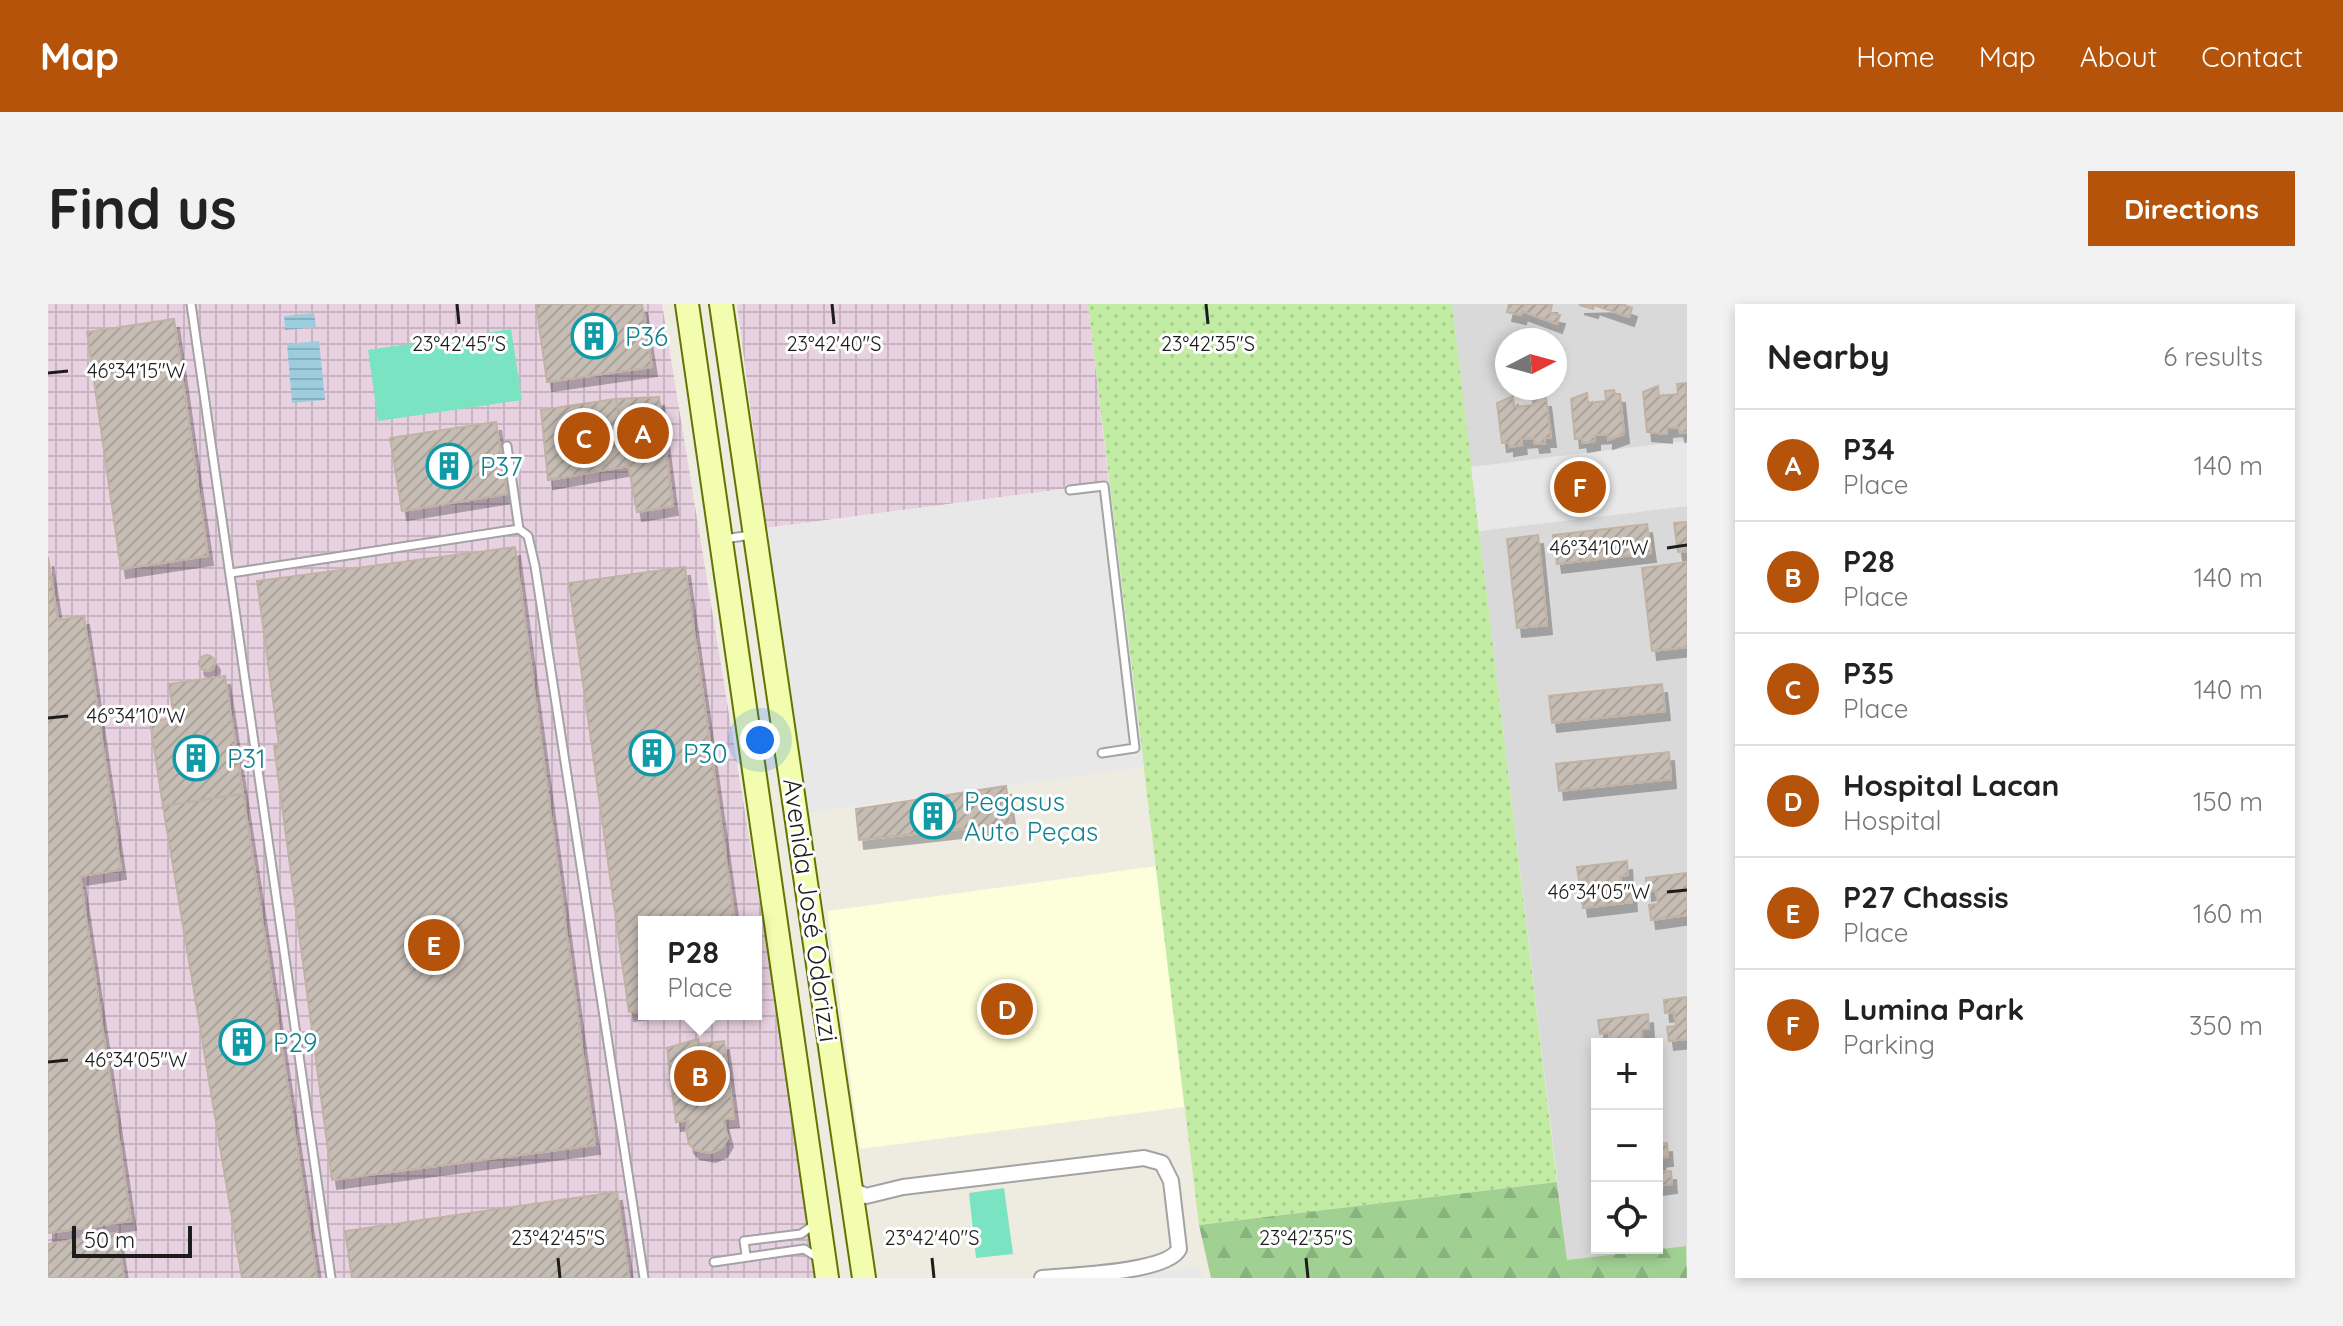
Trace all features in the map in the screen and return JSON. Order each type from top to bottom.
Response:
[{"type":"main road","name":"Avenida José Odorizzi","points":[[687,304],[826,1270]]},
{"type":"main road","name":"Avenida José Odorizzi","points":[[721,304],[864,1278]]},
{"type":"street","points":[[851,1189],[866,1196],[903,1187],[1144,1158],[1162,1163],[1171,1181],[1179,1249],[1175,1256],[1157,1265],[1042,1278]]},
{"type":"lane","points":[[191,304],[331,1278]]},
{"type":"lane","points":[[507,446],[519,529],[528,536],[535,566],[644,1278]]},
{"type":"lane","points":[[1070,490],[1104,486],[1117,584],[1135,748],[1102,753]]},
{"type":"lane","points":[[231,573],[519,529]]},
{"type":"lane","points":[[721,539],[757,534]]},
{"type":"lane","points":[[746,1255],[744,1241],[801,1234],[819,1220]]},
{"type":"lane","points":[[801,1234],[804,1249],[826,1270]]},
{"type":"lane","points":[[714,1262],[804,1249]]},
{"type":"shaded area","points":[[48,304],[662,304],[762,916],[638,916],[638,1020],[762,1020],[762,917],[821,1278],[48,1278]]},
{"type":"shaded area","points":[[737,304],[1088,304],[1109,483],[766,528]]},
{"type":"shaded area","points":[[1452,304],[1687,304],[1687,441],[1471,467]]},
{"type":"shaded area","points":[[1687,441],[1687,506],[1479,531],[1471,467]]},
{"type":"shaded area","points":[[1109,483],[1144,767],[804,813],[766,528]]},
{"type":"shaded area","points":[[1687,506],[1687,1252],[1686,1246],[1663,1249],[1663,1038],[1591,1038],[1591,1254],[1618,1254],[1567,1260],[1479,531]]},
{"type":"shaded area","points":[[1156,866],[1184,1107],[860,1149],[827,911]]},
{"type":"shaded area","points":[[1200,1266],[1202,1278],[1123,1278]]},
{"type":"green space","points":[[1088,304],[1452,304],[1557,1182],[1199,1225]]},
{"type":"green space","points":[[511,329],[522,400],[378,421],[368,350]]},
{"type":"green space","points":[[1557,1182],[1567,1260],[1618,1254],[1663,1254],[1663,1249],[1686,1246],[1687,1278],[1211,1278],[1199,1225]]},
{"type":"green space","points":[[1004,1188],[1013,1254],[976,1258],[969,1193]]},
{"type":"water","points":[[314,313],[316,327],[285,330],[284,316]]},
{"type":"water","points":[[319,341],[325,400],[292,403],[287,344]]},
{"type":"building","name":"P36","points":[[536,304],[642,304],[652,367],[547,382]]},
{"type":"building","points":[[1509,304],[1552,304],[1550,313],[1560,315],[1557,324],[1522,311],[1521,315],[1507,312]]},
{"type":"building","points":[[1622,304],[1632,308],[1629,317],[1594,305],[1593,309],[1579,305]]},
{"type":"building","points":[[174,319],[208,556],[121,569],[87,332]]},
{"type":"building","points":[[1686,383],[1687,432],[1680,433],[1679,427],[1667,428],[1667,434],[1647,432],[1643,392],[1658,386],[1659,396],[1678,394],[1677,384]]},
{"type":"building","points":[[1614,390],[1615,394],[1620,394],[1624,434],[1608,440],[1608,434],[1595,435],[1595,441],[1583,443],[1582,438],[1575,439],[1571,399],[1587,393],[1588,403],[1606,401],[1605,391]]},
{"type":"building","points":[[659,397],[673,506],[637,512],[616,399]]},
{"type":"building","points":[[616,399],[629,466],[548,480],[541,410]]},
{"type":"building","points":[[1513,400],[1514,407],[1533,405],[1533,400],[1546,400],[1551,438],[1544,438],[1545,443],[1535,444],[1534,438],[1521,439],[1522,445],[1509,447],[1509,442],[1502,443],[1497,403]]},
{"type":"building","name":"P37","points":[[496,422],[507,494],[402,511],[390,438]]},
{"type":"building","points":[[1687,522],[1687,551],[1678,552],[1674,523]]},
{"type":"building","points":[[1647,524],[1651,553],[1557,564],[1553,535]]},
{"type":"building","points":[[1538,535],[1547,625],[1517,628],[1507,539]]},
{"type":"building","points":[[515,547],[595,1145],[332,1180],[274,746],[279,745],[257,581]]},
{"type":"building","points":[[48,557],[58,620],[84,616],[121,870],[80,876],[131,1221],[48,1233]]},
{"type":"building","points":[[1687,562],[1687,647],[1652,651],[1642,568]]},
{"type":"building","name":"P30","points":[[685,567],[734,916],[638,916],[638,1011],[629,1012],[569,583]]},
{"type":"building","points":[[204,655],[210,655],[215,663],[213,669],[204,671],[199,666],[199,660]]},
{"type":"building","name":"P31","points":[[225,676],[243,794],[163,806],[150,721],[174,718],[169,684]]},
{"type":"building","points":[[1662,684],[1665,711],[1552,723],[1549,696]]},
{"type":"building","points":[[1669,752],[1671,779],[1559,791],[1556,764]]},
{"type":"building","name":"Pegasus Auto Peças","points":[[1006,786],[1011,823],[859,840],[856,809]]},
{"type":"building","name":"P29","points":[[243,794],[317,1278],[242,1278],[163,806]]},
{"type":"building","points":[[1627,861],[1628,875],[1620,876],[1622,891],[1631,889],[1632,902],[1583,908],[1581,894],[1590,893],[1588,879],[1579,880],[1577,867]]},
{"type":"building","points":[[1687,873],[1687,915],[1651,920],[1649,905],[1658,904],[1656,890],[1647,892],[1646,878]]},
{"type":"building","points":[[1687,997],[1687,1039],[1669,1041],[1667,1027],[1676,1026],[1674,1012],[1665,1013],[1664,1000]]},
{"type":"building","points":[[1648,1014],[1649,1029],[1641,1029],[1642,1038],[1610,1038],[1609,1032],[1600,1034],[1598,1020]]},
{"type":"building","points":[[698,1039],[699,1044],[724,1041],[734,1118],[723,1119],[728,1138],[722,1148],[711,1153],[695,1150],[689,1144],[686,1130],[689,1120],[676,1122],[667,1048]]},
{"type":"building","points":[[1663,1143],[1667,1143],[1668,1157],[1663,1158]]},
{"type":"building","points":[[1671,1171],[1672,1184],[1663,1185],[1663,1172]]},
{"type":"building","points":[[617,1192],[629,1278],[352,1278],[345,1231]]},
{"type":"building","points":[[117,1233],[124,1278],[48,1278],[48,1244]]},
{"type":"place","name":"P36","points":[[594,336]]},
{"type":"place","name":"P34","points":[[643,433]]},
{"type":"place","name":"P35","points":[[584,438]]},
{"type":"place","name":"P37","points":[[449,466]]},
{"type":"place","name":"Lumina Park","points":[[1580,487]]},
{"type":"place","name":"P30","points":[[652,753]]},
{"type":"place","name":"P31","points":[[196,758]]},
{"type":"place","name":"Pegasus Auto Peças","points":[[933,816]]},
{"type":"place","name":"P27 Chassis","points":[[434,945]]},
{"type":"place","name":"Hospital Lacan","points":[[1007,1009]]},
{"type":"place","name":"P29","points":[[242,1042]]},
{"type":"place","name":"P28","points":[[700,1076]]}]
